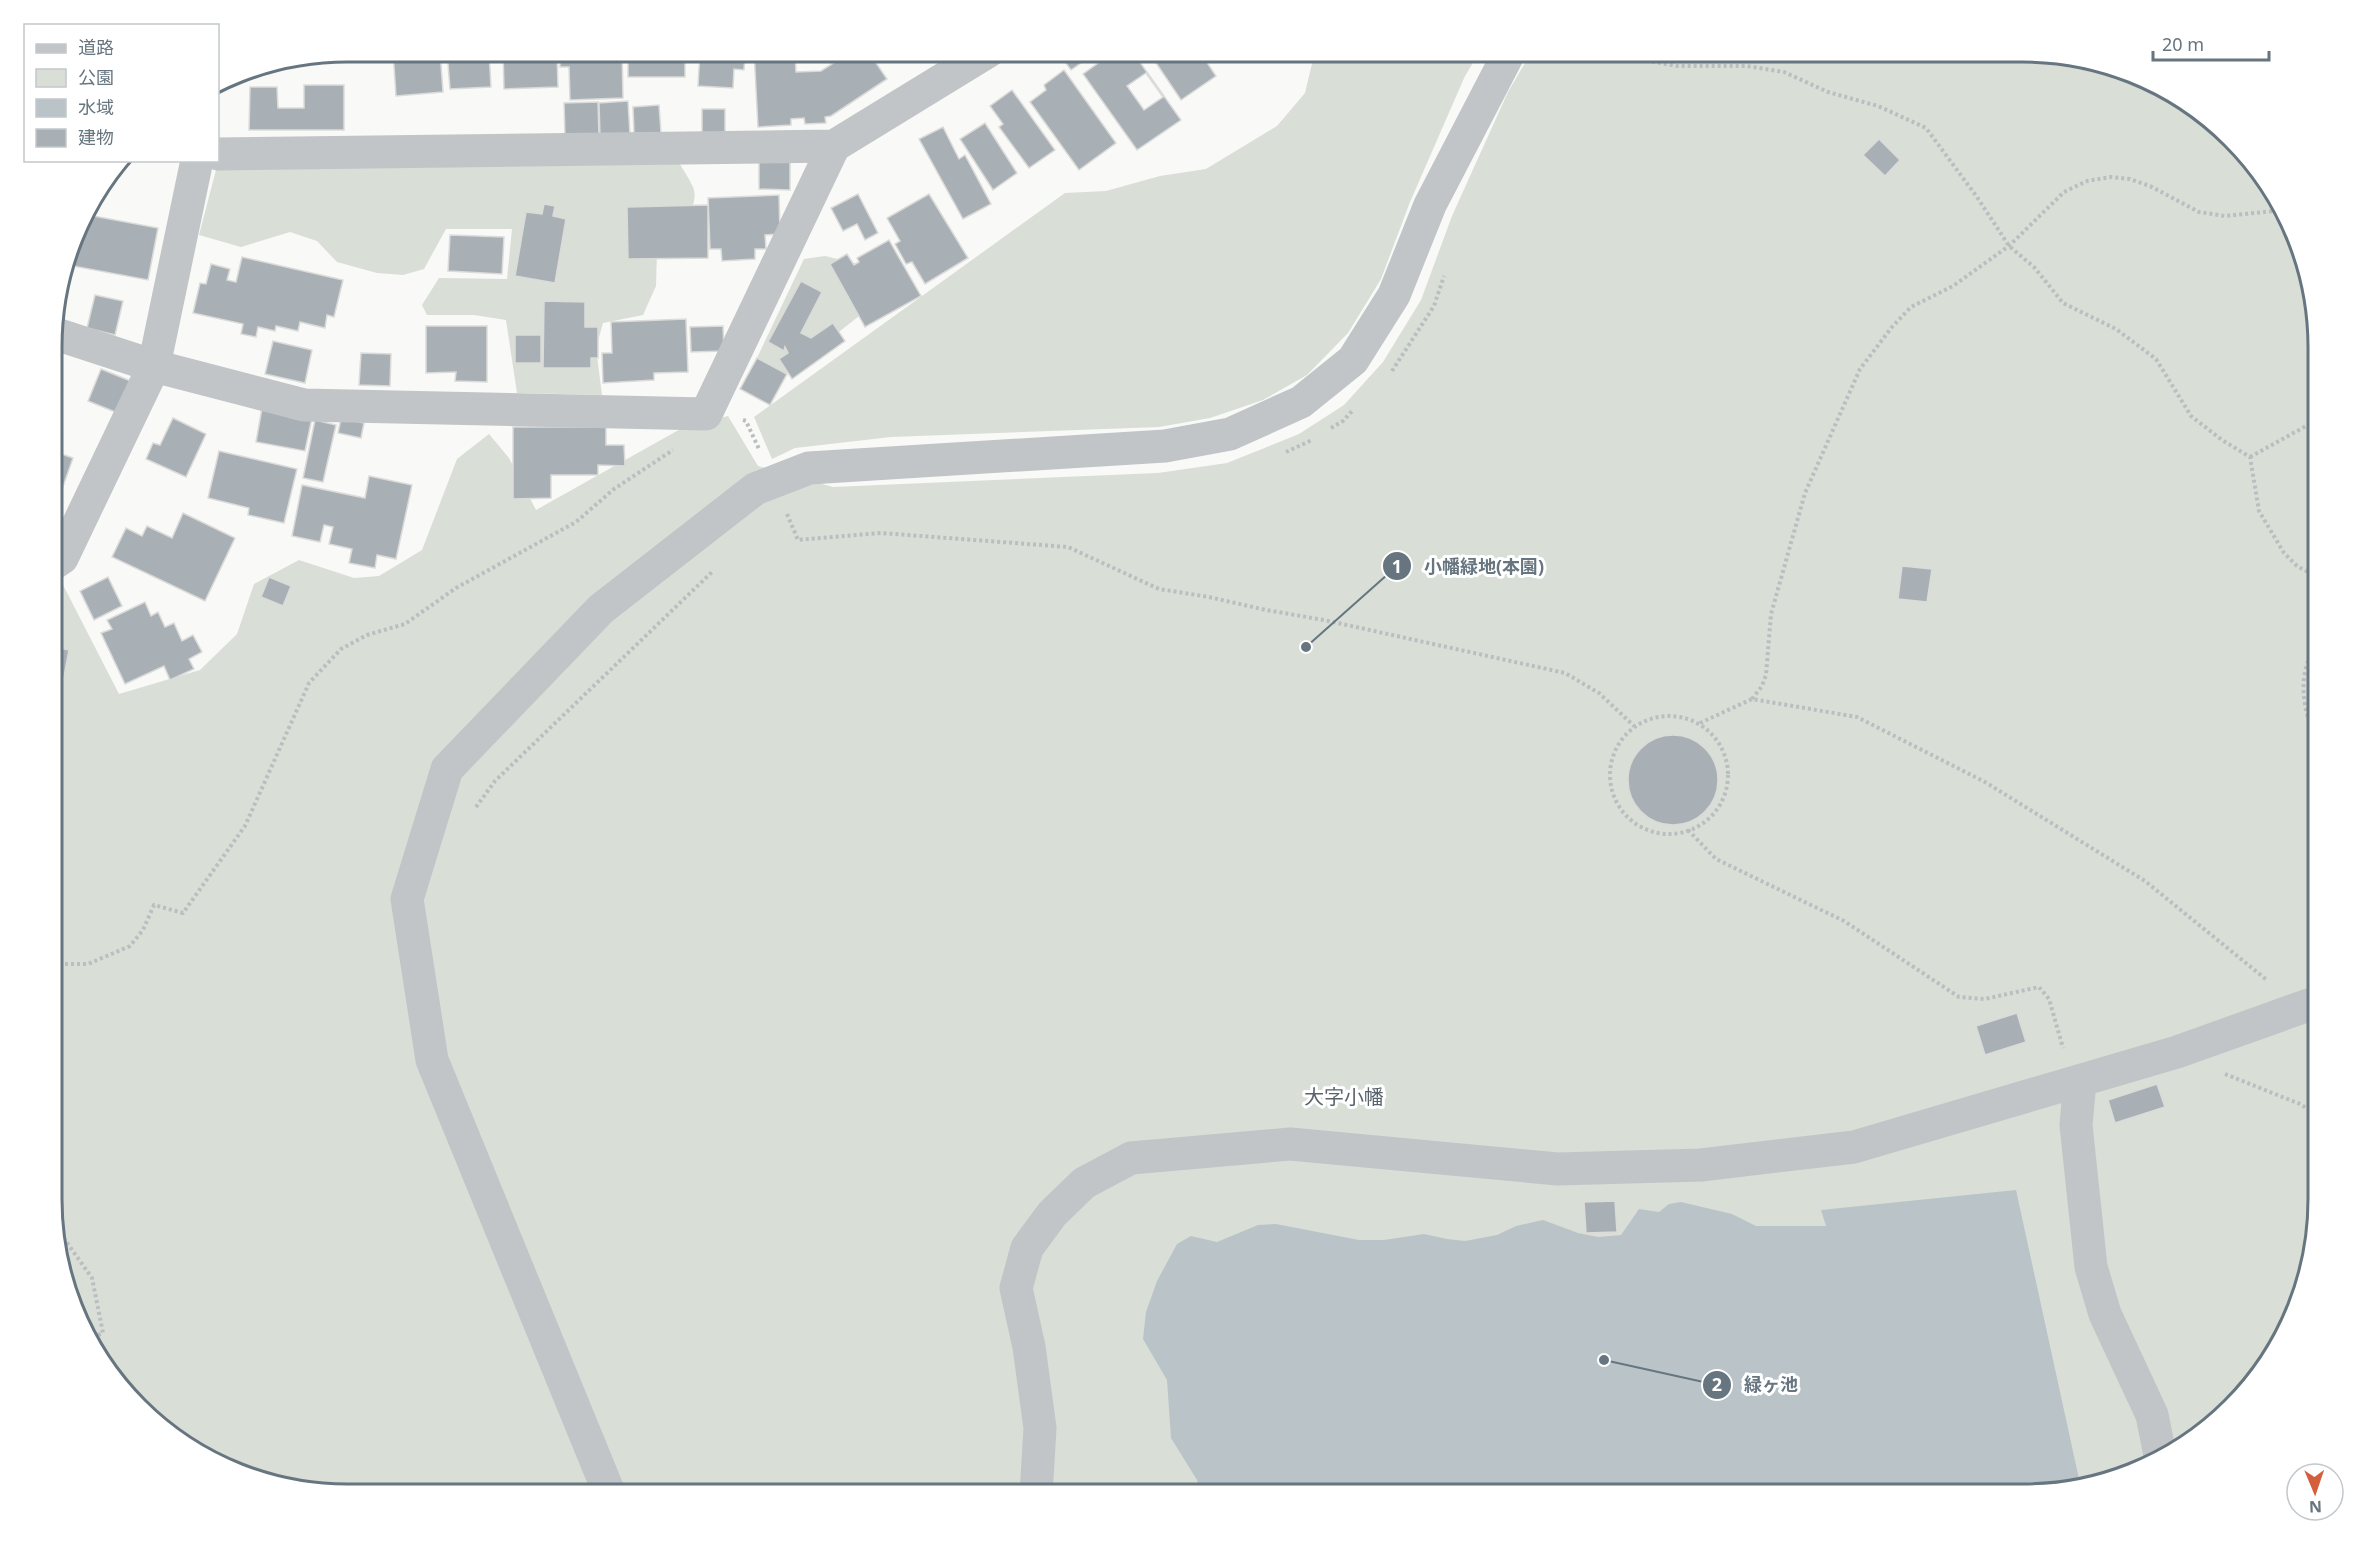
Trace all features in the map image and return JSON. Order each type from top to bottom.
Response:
[{"type":"street","points":[[219,154],[834,146],[971,62]]},
{"type":"street","points":[[605,1484],[432,1060],[407,899],[447,769],[601,609],[755,489],[809,468],[1165,446],[1230,434],[1301,402],[1353,360],[1394,295],[1430,205],[1504,62]]},
{"type":"street","points":[[62,336],[154,366],[304,405],[706,414],[834,146]]},
{"type":"street","points":[[62,559],[154,366],[197,162]]},
{"type":"street","points":[[1037,1484],[1040,1428],[1029,1347],[1016,1288],[1027,1248],[1052,1214],[1084,1183],[1131,1158],[1290,1144],[1557,1169],[1701,1165],[1854,1147],[2177,1053],[2308,1005]]},
{"type":"street","points":[[2077,1083],[2076,1125],[2091,1267],[2105,1314],[2151,1415],[2159,1450]]},
{"type":"path","points":[[1655,62],[1677,66],[1747,66],[1784,72],[1828,92],[1878,106],[1926,128],[1977,197],[2009,246],[2034,267],[2063,303],[2116,329],[2156,358],[2191,416],[2222,440],[2250,457],[2259,511],[2284,553],[2297,566],[2308,572]]},
{"type":"path","points":[[1700,723],[1752,699],[1762,686],[1766,675],[1771,614],[1805,493],[1860,369],[1892,327],[1911,308],[1953,286],[2009,246],[2064,192],[2087,182],[2111,177],[2130,179],[2150,186],[2199,212],[2208,214],[2225,216],[2273,211]]},
{"type":"path","points":[[1388,375],[1434,306],[1445,273]]},
{"type":"path","points":[[1323,433],[1342,421],[1358,405]]},
{"type":"path","points":[[62,964],[88,964],[130,946],[143,930],[154,905],[183,913],[245,826],[309,683],[341,649],[367,635],[405,624],[456,588],[576,522],[614,489],[697,435],[706,414],[746,421],[774,482]]},
{"type":"path","points":[[2250,457],[2308,425]]},
{"type":"path","points":[[1276,456],[1314,439]]},
{"type":"path","points":[[777,520],[797,510]]},
{"type":"path","points":[[787,513],[798,540],[880,533],[1068,547],[1159,589],[1324,620],[1565,673],[1599,693],[1634,726]]},
{"type":"path","points":[[472,813],[495,781],[714,571]]},
{"type":"path","points":[[2308,662],[2302,696],[2308,718]]},
{"type":"path","points":[[1752,699],[1857,717],[1985,782],[2145,880],[2308,1004]]},
{"type":"path","points":[[1672,715],[1700,723],[1720,744],[1729,771],[1724,798],[1707,822],[1681,833],[1652,832],[1627,818],[1612,793],[1610,765],[1621,739],[1634,726],[1644,721],[1672,715]]},
{"type":"path","points":[[1688,831],[1716,859],[1844,921],[1959,997],[1985,999],[2039,987],[2049,999],[2077,1083]]},
{"type":"path","points":[[2177,1053],[2191,1061],[2255,1084],[2308,1109]]},
{"type":"path","points":[[64,1238],[92,1278],[103,1333],[96,1336]]},
{"type":"green space","points":[[1312,62],[1473,62],[1465,76],[1410,202],[1381,279],[1348,333],[1307,375],[1263,400],[1210,418],[1159,427],[891,437],[795,448],[772,459],[754,417],[1065,193],[1106,191],[1160,176],[1206,169],[1277,126],[1305,93]]},
{"type":"green space","points":[[1526,62],[2042,62],[2060,64],[2097,71],[2132,83],[2181,109],[2211,132],[2237,158],[2260,188],[2278,220],[2298,272],[2305,309],[2308,346],[2307,1219],[2298,1274],[2278,1326],[2249,1373],[2211,1414],[2181,1437],[2132,1463],[2097,1475],[2042,1484],[327,1484],[272,1475],[220,1455],[173,1426],[132,1388],[109,1358],[83,1309],[71,1274],[62,1219],[62,583],[119,694],[200,670],[237,634],[254,584],[299,560],[354,578],[379,576],[422,550],[457,459],[489,434],[509,458],[536,510],[684,427],[728,416],[758,466],[833,487],[1158,473],[1227,463],[1299,434],[1344,405],[1383,362],[1421,300],[1452,216],[1508,92]]},
{"type":"green space","points":[[678,161],[693,187],[695,195],[693,204],[684,222],[657,251],[656,286],[643,315],[603,323],[596,348],[602,395],[517,393],[506,320],[474,315],[427,315],[422,305],[439,278],[507,279],[512,229],[446,229],[424,269],[403,275],[377,273],[337,262],[317,241],[290,232],[241,247],[199,235],[217,166]]},
{"type":"green space","points":[[825,256],[863,265],[897,286],[758,396],[746,381],[804,259]]},
{"type":"water","points":[[2016,1190],[2079,1479],[2042,1484],[1198,1484],[1171,1438],[1167,1380],[1143,1339],[1146,1312],[1157,1281],[1177,1244],[1191,1236],[1217,1242],[1258,1225],[1276,1224],[1359,1240],[1384,1240],[1424,1234],[1465,1241],[1497,1235],[1516,1226],[1543,1220],[1578,1233],[1598,1237],[1621,1235],[1639,1209],[1659,1212],[1669,1204],[1681,1202],[1732,1214],[1756,1226],[1826,1226],[1821,1210]]},
{"type":"building","points":[[394,62],[441,62],[443,92],[396,96]]},
{"type":"building","points":[[448,62],[490,62],[491,87],[450,89]]},
{"type":"building","points":[[503,62],[557,62],[558,87],[504,89]]},
{"type":"building","points":[[560,62],[622,62],[623,98],[570,100],[569,67],[560,67]]},
{"type":"building","points":[[628,62],[685,62],[685,77],[628,77]]},
{"type":"building","points":[[699,62],[744,62],[744,70],[734,69],[733,88],[698,86]]},
{"type":"building","points":[[755,62],[796,62],[796,72],[821,71],[835,62],[875,62],[887,79],[831,116],[825,117],[826,123],[805,124],[804,118],[791,119],[791,125],[758,127]]},
{"type":"building","points":[[1065,62],[1082,62],[1071,70]]},
{"type":"building","points":[[1100,62],[1140,62],[1181,120],[1137,150],[1083,74]],"holes":[[[1146,73],[1163,97],[1144,110],[1127,86]]]},
{"type":"building","points":[[1155,62],[1207,62],[1216,76],[1181,100]]},
{"type":"building","points":[[1064,70],[1116,143],[1079,170],[1030,102],[1046,90],[1044,85]]},
{"type":"building","points":[[304,85],[344,85],[344,130],[249,130],[250,87],[277,87],[278,108],[304,108]]},
{"type":"building","points":[[1012,90],[1055,150],[1029,168],[999,127],[1003,124],[990,106]]},
{"type":"building","points":[[628,101],[630,135],[600,137],[599,103]]},
{"type":"building","points":[[598,102],[599,136],[565,137],[564,103]]},
{"type":"building","points":[[659,105],[661,133],[634,133],[633,107]]},
{"type":"building","points":[[702,109],[725,109],[725,134],[702,134]]},
{"type":"building","points":[[985,123],[1017,173],[993,190],[960,139]]},
{"type":"building","points":[[943,127],[959,159],[965,155],[991,204],[963,219],[919,139]]},
{"type":"building","points":[[1879,139],[1900,160],[1885,176],[1863,155]]},
{"type":"building","points":[[759,162],[790,162],[790,190],[759,189]]},
{"type":"building","points":[[858,194],[878,233],[865,240],[857,224],[843,231],[831,208]]},
{"type":"building","points":[[929,194],[968,258],[925,284],[912,262],[906,264],[895,244],[900,241],[887,218]]},
{"type":"building","points":[[779,195],[780,234],[765,235],[766,249],[755,249],[755,259],[722,261],[721,249],[710,249],[708,198]]},
{"type":"building","points":[[544,204],[555,206],[553,216],[566,219],[555,283],[515,276],[526,212],[542,214]]},
{"type":"building","points":[[708,205],[708,258],[628,259],[627,207]]},
{"type":"building","points":[[93,216],[158,228],[148,280],[73,266]]},
{"type":"building","points":[[450,235],[504,237],[502,274],[448,271]]},
{"type":"building","points":[[889,240],[921,296],[865,327],[830,264],[847,254],[854,265],[859,262],[857,258]]},
{"type":"building","points":[[242,257],[343,280],[334,317],[327,315],[325,328],[300,322],[298,331],[276,326],[275,331],[258,327],[256,337],[241,334],[243,324],[193,313],[200,283],[206,284],[211,264],[230,269],[227,280],[236,282]]},
{"type":"building","points":[[801,281],[822,292],[801,333],[811,338],[833,323],[845,341],[792,379],[779,359],[788,353],[785,347],[784,351],[768,342]]},
{"type":"building","points":[[95,295],[123,301],[115,335],[87,328]]},
{"type":"building","points":[[544,301],[585,302],[585,327],[598,327],[598,358],[591,358],[591,368],[543,368]]},
{"type":"building","points":[[686,319],[688,372],[654,373],[654,380],[603,383],[602,353],[612,353],[611,322]]},
{"type":"building","points":[[426,326],[487,326],[487,382],[455,381],[456,372],[426,373]]},
{"type":"building","points":[[723,326],[724,351],[691,352],[690,327]]},
{"type":"building","points":[[515,335],[541,335],[541,363],[515,363]]},
{"type":"building","points":[[273,341],[312,350],[305,383],[265,374]]},
{"type":"building","points":[[361,353],[391,354],[390,386],[359,385]]},
{"type":"building","points":[[757,358],[787,374],[770,405],[740,389]]},
{"type":"building","points":[[101,369],[143,386],[130,418],[88,401]]},
{"type":"building","points":[[262,408],[312,418],[305,451],[256,442]]},
{"type":"building","points":[[173,418],[206,434],[186,477],[146,459],[153,443],[160,445]]},
{"type":"building","points":[[341,418],[364,423],[361,438],[338,433]]},
{"type":"building","points":[[315,420],[336,425],[323,482],[303,478]]},
{"type":"building","points":[[513,427],[606,427],[606,445],[624,445],[625,466],[598,465],[598,475],[551,475],[551,498],[513,499]]},
{"type":"building","points":[[219,451],[297,469],[284,523],[248,515],[249,508],[208,498]]},
{"type":"building","points":[[62,454],[73,458],[62,489]]},
{"type":"building","points":[[369,476],[412,485],[396,559],[377,555],[375,568],[349,563],[352,549],[329,544],[333,527],[324,525],[320,542],[292,536],[302,485],[365,498]]},
{"type":"building","points":[[183,513],[235,538],[205,601],[112,557],[126,528],[142,536],[147,526],[172,538]]},
{"type":"building","points":[[1902,566],[1932,569],[1927,602],[1898,599]]},
{"type":"building","points":[[108,577],[122,606],[94,620],[80,591]]},
{"type":"building","points":[[269,577],[291,586],[283,606],[261,597]]},
{"type":"building","points":[[145,602],[151,616],[158,612],[165,627],[174,623],[182,641],[193,635],[202,652],[189,659],[194,669],[170,680],[164,666],[125,684],[101,633],[112,629],[107,620]]},
{"type":"building","points":[[62,649],[69,650],[62,688]]},
{"type":"building","points":[[1673,735],[1690,739],[1705,748],[1714,763],[1718,780],[1714,797],[1705,812],[1690,821],[1673,825],[1656,821],[1641,812],[1632,797],[1628,780],[1632,763],[1641,748],[1656,739]]},
{"type":"building","points":[[2017,1013],[2026,1042],[1985,1055],[1976,1026]]},
{"type":"building","points":[[2157,1084],[2165,1107],[2115,1123],[2108,1100]]},
{"type":"building","points":[[1615,1201],[1617,1232],[1586,1233],[1584,1202]]},
{"type":"place","name":"小幡緑地(本園)","points":[[1306,647]]},
{"type":"place","name":"緑ヶ池","points":[[1604,1360]]},
{"type":"district","name":"大字小幡","points":[[1344,1096]]}]
